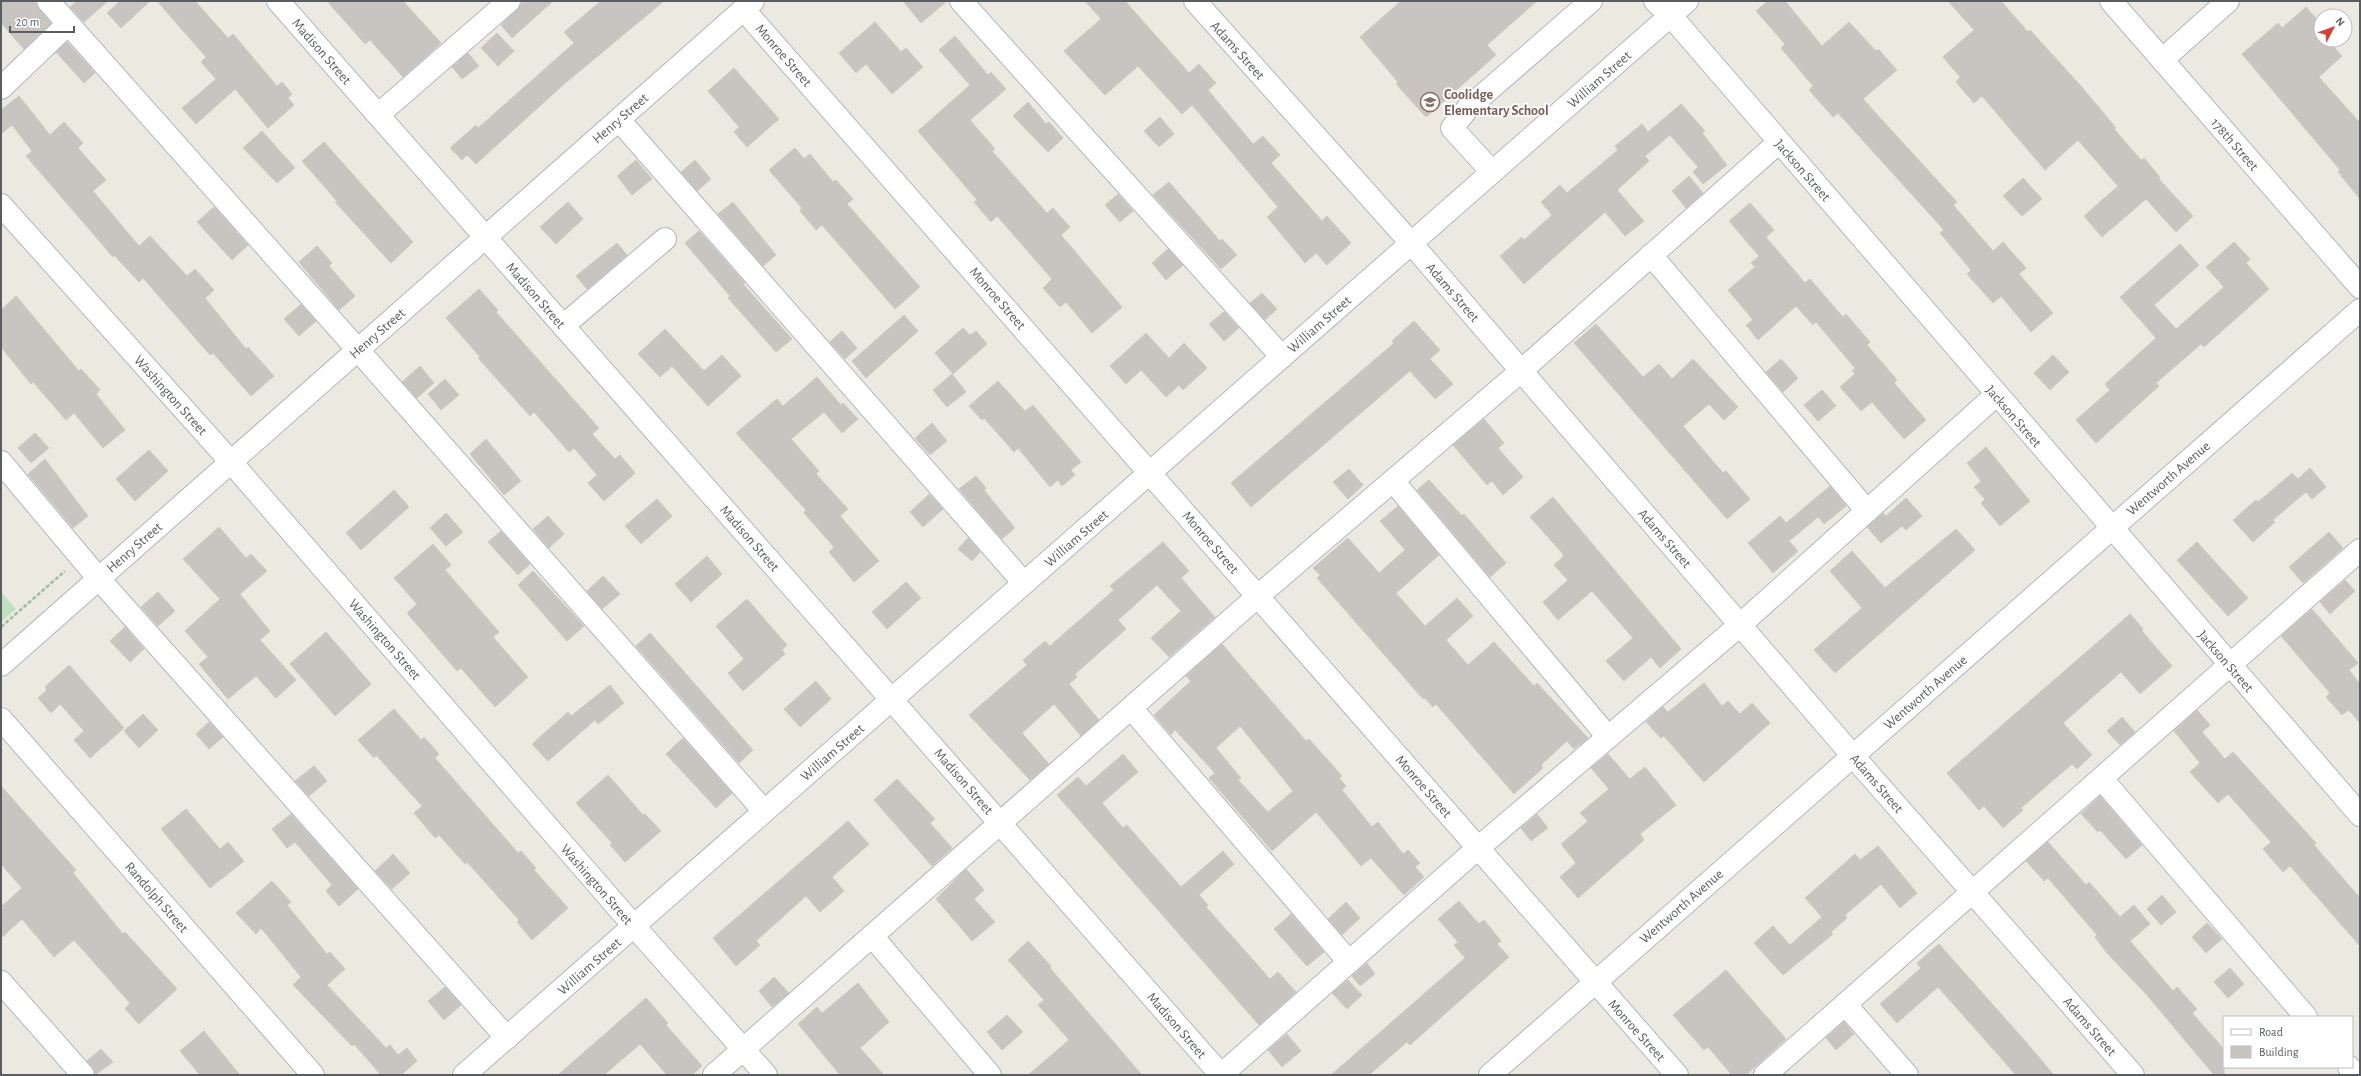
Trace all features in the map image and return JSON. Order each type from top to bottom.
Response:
[{"type":"street","points":[[48,1],[358,350],[764,812]]},
{"type":"street","name":"Madison Street","points":[[278,1],[1221,1075]]},
{"type":"street","points":[[378,115],[509,1]]},
{"type":"street","points":[[961,1],[1282,357]]},
{"type":"street","name":"Adams Street","points":[[1195,1],[1411,244],[1853,756],[2133,1075]]},
{"type":"street","points":[[1492,172],[1452,128],[1468,108],[1591,1]]},
{"type":"street","name":"Jackson Street","points":[[1655,1],[1670,16],[2360,815]]},
{"type":"street","name":"William Street","points":[[464,1075],[1687,1]]},
{"type":"street","name":"178th Street","points":[[2111,1],[2360,287]]},
{"type":"street","points":[[2162,60],[2228,1]]},
{"type":"street","name":"Henry Street","points":[[1,665],[749,5]]},
{"type":"street","name":"Monroe Street","points":[[749,5],[1258,596],[1677,1075]]},
{"type":"street","points":[[1,88],[68,24]]},
{"type":"street","points":[[619,120],[1024,583]]},
{"type":"street","points":[[714,1075],[1258,596],[1521,371],[1779,142]]},
{"type":"street","name":"Washington Street","points":[[1,205],[231,462],[634,926],[766,1075]]},
{"type":"street","points":[[563,326],[665,239]]},
{"type":"street","points":[[1651,255],[1867,511]]},
{"type":"street","name":"Wentworth Avenue","points":[[1490,1075],[2360,310]]},
{"type":"street","points":[[1221,1075],[1478,848],[1740,625],[1996,395]]},
{"type":"street","points":[[1,462],[99,579],[507,1038]]},
{"type":"street","points":[[1393,481],[1608,737]]},
{"type":"street","points":[[1765,1075],[2230,666],[2358,556]]},
{"type":"street","points":[[1131,708],[1349,962]]},
{"type":"street","name":"Randolph Street","points":[[1,719],[313,1075]]},
{"type":"street","points":[[2102,779],[2305,1016]]},
{"type":"street","points":[[872,936],[990,1075]]},
{"type":"street","points":[[1,982],[83,1075]]},
{"type":"street","points":[[1845,1004],[1906,1075]]},
{"type":"path","points":[[1,627],[66,570]]},
{"type":"green space","points":[[1,592],[16,609],[1,622]]},
{"type":"building","points":[[1,1],[34,1],[51,23],[24,49],[1,23]]},
{"type":"building","points":[[77,1],[108,1],[84,22],[70,7]]},
{"type":"building","points":[[120,1],[150,1],[121,28],[107,13]]},
{"type":"building","points":[[157,1],[195,1],[228,38],[233,34],[277,86],[282,82],[292,94],[288,98],[294,105],[268,128],[235,89],[196,124],[182,108],[216,79],[201,62],[206,57]]},
{"type":"building","points":[[327,1],[403,1],[441,43],[403,77],[370,40],[365,44]]},
{"type":"building","points":[[524,1],[553,1],[512,38],[501,25]]},
{"type":"building","points":[[601,1],[664,1],[563,85],[476,164],[467,155],[462,160],[450,148],[476,125],[478,128],[574,43],[564,32]]},
{"type":"building","points":[[903,1],[947,1],[921,23]]},
{"type":"building","points":[[1085,1],[1125,1],[1189,73],[1199,64],[1216,83],[1208,90],[1253,144],[1263,136],[1280,155],[1271,163],[1322,221],[1327,216],[1351,243],[1327,265],[1316,253],[1305,263],[1267,217],[1278,207],[1192,105],[1182,114],[1138,66],[1105,95],[1064,51],[1101,19]]},
{"type":"building","points":[[1401,1],[1537,1],[1487,45],[1496,55],[1426,117],[1396,84],[1398,82],[1360,37]]},
{"type":"building","points":[[1768,1],[1785,1],[1822,46],[1849,22],[1876,51],[1878,49],[1897,70],[1863,99],[1957,202],[1953,205],[1993,251],[2003,242],[2026,268],[2019,274],[2053,313],[2031,332],[2001,296],[1993,303],[1967,274],[1971,270],[1940,233],[1944,230],[1838,113],[1833,117],[1809,90],[1813,86],[1781,48],[1785,44],[1756,11]]},
{"type":"building","points":[[1948,1],[2001,1],[2028,32],[2030,30],[2080,85],[2116,128],[2114,129],[2141,160],[2144,158],[2160,177],[2158,178],[2193,216],[2176,232],[2146,199],[2102,237],[2084,216],[2118,186],[2078,140],[2045,170],[1982,96],[1974,103],[1956,82],[1960,77],[1943,57],[1974,30]]},
{"type":"building","points":[[2306,7],[2313,15],[2313,48],[2335,48],[2342,56],[2319,77],[2360,123],[2360,199],[2338,172],[2340,170],[2242,54],[2278,23],[2282,28]]},
{"type":"building","points":[[875,22],[901,52],[906,48],[923,67],[892,94],[866,64],[856,73],[839,53]]},
{"type":"building","points":[[497,33],[514,51],[498,66],[481,48]]},
{"type":"building","points":[[955,36],[988,75],[991,72],[1006,89],[970,120],[995,149],[992,151],[1047,213],[1053,208],[1070,227],[1061,235],[1122,307],[1092,333],[1066,302],[1060,307],[1043,288],[1052,279],[997,216],[991,222],[974,202],[977,200],[918,131],[970,85],[939,50]]},
{"type":"building","points":[[67,42],[95,73],[84,83],[56,52]]},
{"type":"building","points":[[468,53],[479,66],[462,79],[452,67]]},
{"type":"building","points":[[734,68],[779,119],[747,147],[734,132],[739,127],[708,91]]},
{"type":"building","points":[[19,96],[50,135],[64,122],[83,143],[78,148],[106,180],[93,191],[139,246],[150,236],[187,276],[195,269],[214,290],[205,298],[246,349],[248,347],[274,376],[251,396],[213,353],[210,355],[143,278],[139,282],[114,255],[113,257],[26,156],[32,151],[12,125],[1,134],[1,110]]},
{"type":"building","points":[[1028,102],[1046,124],[1049,122],[1063,138],[1048,152],[1013,116]]},
{"type":"building","points":[[1681,104],[1705,131],[1702,133],[1727,165],[1703,184],[1693,172],[1698,167],[1670,135],[1645,156],[1649,161],[1617,190],[1644,221],[1625,236],[1605,212],[1524,284],[1500,256],[1522,237],[1524,240],[1552,215],[1541,202],[1560,185],[1567,193],[1618,150],[1615,146],[1642,124],[1648,132]]},
{"type":"building","points":[[1160,117],[1174,134],[1159,147],[1144,131]]},
{"type":"building","points":[[262,131],[295,168],[277,183],[243,148]]},
{"type":"building","points":[[324,142],[413,242],[391,263],[335,202],[337,201],[302,161]]},
{"type":"building","points":[[795,148],[804,159],[810,154],[833,182],[836,180],[853,199],[847,204],[920,287],[895,309],[822,225],[816,230],[800,211],[802,208],[769,170]]},
{"type":"building","points":[[636,160],[652,179],[632,195],[617,176]]},
{"type":"building","points":[[695,160],[711,179],[697,191],[681,172]]},
{"type":"building","points":[[1689,176],[1703,193],[1686,208],[1672,191]]},
{"type":"building","points":[[2023,178],[2042,199],[2022,216],[2003,196]]},
{"type":"building","points":[[1169,182],[1220,241],[1222,239],[1237,255],[1221,269],[1153,195]]},
{"type":"building","points":[[1118,194],[1133,211],[1120,222],[1105,205]]},
{"type":"building","points":[[568,202],[583,219],[556,244],[540,227]]},
{"type":"building","points":[[733,202],[776,255],[763,266],[718,214]]},
{"type":"building","points":[[1750,203],[1774,230],[1766,237],[1805,283],[1810,279],[1843,317],[1846,314],[1870,342],[1867,345],[1897,380],[1894,383],[1926,420],[1904,439],[1872,402],[1861,411],[1840,387],[1855,374],[1852,371],[1855,368],[1816,322],[1813,325],[1796,306],[1758,340],[1746,325],[1753,320],[1728,290],[1755,267],[1751,263],[1759,256],[1729,221]]},
{"type":"building","points":[[214,207],[248,245],[232,260],[197,222]]},
{"type":"building","points":[[699,231],[745,283],[743,284],[792,339],[776,352],[728,298],[730,296],[685,243]]},
{"type":"building","points":[[2234,242],[2250,259],[2246,263],[2269,289],[2204,347],[2201,344],[2156,383],[2159,386],[2096,443],[2076,420],[2110,390],[2105,384],[2156,338],[2120,297],[2180,244],[2199,265],[2154,305],[2176,329],[2224,287],[2206,267]]},
{"type":"building","points":[[617,243],[627,255],[587,289],[576,276]]},
{"type":"building","points":[[317,246],[332,263],[329,266],[355,296],[339,310],[299,262]]},
{"type":"building","points":[[1168,249],[1183,265],[1166,280],[1152,263]]},
{"type":"building","points":[[479,289],[498,310],[496,312],[599,428],[592,434],[615,459],[620,455],[635,473],[604,501],[588,483],[597,475],[574,448],[569,452],[534,412],[530,416],[478,358],[480,357],[446,318]]},
{"type":"building","points":[[1262,293],[1277,309],[1265,320],[1250,303]]},
{"type":"building","points":[[16,296],[79,371],[81,369],[100,390],[96,394],[125,430],[103,448],[74,413],[66,420],[33,382],[31,384],[1,347],[1,310]]},
{"type":"building","points":[[301,304],[316,321],[299,336],[284,319]]},
{"type":"building","points":[[1224,312],[1239,328],[1224,341],[1209,324]]},
{"type":"building","points":[[904,315],[918,331],[866,378],[852,361]]},
{"type":"building","points":[[1414,321],[1440,350],[1430,359],[1453,384],[1435,399],[1410,371],[1251,507],[1231,483],[1394,343],[1392,341]]},
{"type":"building","points":[[1596,324],[1643,377],[1659,364],[1672,379],[1693,359],[1738,407],[1724,420],[1709,404],[1683,426],[1723,473],[1726,471],[1750,499],[1727,519],[1574,343]]},
{"type":"building","points":[[963,328],[970,335],[976,331],[987,344],[953,374],[935,353]]},
{"type":"building","points":[[665,329],[704,371],[722,355],[741,376],[708,406],[672,366],[660,377],[638,354]]},
{"type":"building","points":[[842,331],[857,348],[845,359],[830,342]]},
{"type":"building","points":[[1146,333],[1169,358],[1184,343],[1207,368],[1183,390],[1179,385],[1166,397],[1141,370],[1126,384],[1110,366]]},
{"type":"building","points":[[2053,355],[2069,372],[2050,390],[2034,373]]},
{"type":"building","points":[[1781,359],[1798,378],[1783,392],[1766,372]]},
{"type":"building","points":[[420,366],[434,383],[417,398],[402,382]]},
{"type":"building","points":[[952,374],[966,392],[947,407],[933,390]]},
{"type":"building","points":[[817,377],[841,405],[843,403],[858,419],[842,433],[824,412],[791,439],[819,471],[816,474],[848,509],[840,516],[879,561],[854,582],[829,552],[834,547],[804,513],[806,510],[736,433],[777,399],[783,406]]},
{"type":"building","points":[[445,379],[459,395],[441,410],[428,394]]},
{"type":"building","points":[[998,381],[1025,411],[1033,405],[1081,462],[1071,470],[1075,475],[1062,486],[1058,480],[1050,487],[1018,448],[1014,452],[984,418],[982,420],[969,406]]},
{"type":"building","points":[[1822,390],[1836,406],[1818,421],[1804,405]]},
{"type":"building","points":[[1484,419],[1504,443],[1498,448],[1523,477],[1503,495],[1492,481],[1487,485],[1453,445]]},
{"type":"building","points":[[932,423],[947,441],[930,455],[915,438]]},
{"type":"building","points":[[35,433],[49,448],[31,463],[18,448]]},
{"type":"building","points":[[486,439],[521,481],[504,495],[470,454]]},
{"type":"building","points":[[1986,447],[2030,501],[2000,526],[1981,503],[1985,499],[1974,487],[1981,481],[1967,463]]},
{"type":"building","points":[[149,450],[168,471],[135,501],[116,479]]},
{"type":"building","points":[[45,459],[88,516],[73,528],[28,474]]},
{"type":"building","points":[[2310,468],[2326,487],[2312,499],[2306,492],[2273,520],[2275,522],[2253,542],[2233,520],[2256,500],[2258,502],[2292,473],[2298,479]]},
{"type":"building","points":[[1349,469],[1363,485],[1348,499],[1333,482]]},
{"type":"building","points":[[976,476],[986,488],[984,490],[1015,528],[1002,539],[959,489]]},
{"type":"building","points":[[1429,480],[1462,516],[1464,514],[1506,563],[1490,577],[1417,490]]},
{"type":"building","points":[[1830,486],[1846,506],[1824,524],[1818,517],[1789,541],[1798,551],[1773,573],[1748,543],[1780,516],[1786,523]]},
{"type":"building","points":[[394,490],[409,507],[361,550],[346,533]]},
{"type":"building","points":[[929,494],[943,509],[923,527],[910,512]]},
{"type":"building","points":[[1553,497],[1681,649],[1660,668],[1651,657],[1624,681],[1606,661],[1633,638],[1592,591],[1558,620],[1543,602],[1568,580],[1554,565],[1563,557],[1563,554],[1530,517]]},
{"type":"building","points":[[1906,498],[1922,516],[1906,530],[1902,526],[1881,543],[1867,527],[1883,513],[1886,516]]},
{"type":"building","points":[[657,499],[672,516],[641,544],[625,526]]},
{"type":"building","points":[[1398,506],[1439,555],[1396,593],[1425,626],[1457,598],[1473,616],[1446,640],[1468,665],[1494,642],[1534,686],[1537,683],[1588,738],[1574,749],[1567,741],[1541,765],[1543,768],[1514,794],[1436,704],[1433,707],[1425,698],[1423,699],[1317,578],[1320,575],[1313,568],[1348,538],[1379,573],[1405,550],[1380,521]]},
{"type":"building","points":[[446,513],[463,532],[446,546],[430,528]]},
{"type":"building","points":[[548,516],[564,534],[549,548],[533,529]]},
{"type":"building","points":[[219,527],[246,558],[251,554],[267,571],[240,594],[270,631],[260,640],[296,680],[276,698],[256,676],[228,699],[199,664],[208,657],[185,631],[220,599],[183,559]]},
{"type":"building","points":[[1956,529],[1975,550],[1835,673],[1814,650],[1862,608],[1830,571],[1852,551],[1885,588]]},
{"type":"building","points":[[501,531],[530,564],[518,575],[488,542]]},
{"type":"building","points":[[2329,532],[2343,548],[2303,583],[2289,567]]},
{"type":"building","points":[[968,538],[980,552],[972,561],[958,549]]},
{"type":"building","points":[[1163,542],[1189,571],[1181,578],[1215,617],[1169,657],[1151,638],[1181,611],[1157,585],[1118,620],[1126,629],[1075,674],[1077,677],[1069,684],[1099,720],[1081,736],[1054,704],[1022,733],[1049,764],[1030,780],[969,715],[1027,665],[1023,660],[1045,641],[1050,646],[1114,590],[1110,586]]},
{"type":"building","points":[[2197,542],[2248,598],[2228,616],[2177,560]]},
{"type":"building","points":[[433,544],[451,565],[445,570],[499,632],[493,637],[528,677],[495,707],[461,668],[457,671],[407,613],[417,604],[394,578]]},
{"type":"building","points":[[707,556],[722,574],[691,602],[675,584]]},
{"type":"building","points":[[533,571],[584,626],[567,641],[518,585]]},
{"type":"building","points":[[603,576],[620,594],[602,609],[587,591]]},
{"type":"building","points":[[2345,580],[2355,591],[2330,614],[2320,602]]},
{"type":"building","points":[[906,582],[921,598],[887,629],[872,612]]},
{"type":"building","points":[[158,592],[175,611],[158,626],[141,607]]},
{"type":"building","points":[[747,599],[787,645],[782,650],[785,654],[743,691],[728,673],[744,659],[716,626]]},
{"type":"building","points":[[2312,609],[2358,663],[2349,670],[2360,684],[2360,723],[2349,710],[2342,715],[2326,697],[2330,693],[2281,636]]},
{"type":"building","points":[[2130,614],[2143,629],[2142,631],[2172,666],[2140,694],[2121,672],[2063,723],[2092,755],[2077,769],[2072,764],[2021,808],[2023,810],[2003,828],[1984,806],[1979,810],[1947,773]]},
{"type":"building","points":[[125,627],[144,649],[130,662],[110,641]]},
{"type":"building","points":[[326,632],[371,684],[335,716],[290,664]]},
{"type":"building","points":[[650,633],[753,750],[739,763],[636,646]]},
{"type":"building","points":[[1222,644],[1306,741],[1309,739],[1342,776],[1339,778],[1346,786],[1342,790],[1372,827],[1378,822],[1403,854],[1408,850],[1420,863],[1415,867],[1424,877],[1404,895],[1371,858],[1361,866],[1316,812],[1272,851],[1209,778],[1215,773],[1175,730],[1171,735],[1154,715],[1191,681],[1186,676]],"holes":[[[1240,726],[1293,791],[1268,812],[1238,780],[1241,778],[1216,748]]]},
{"type":"building","points":[[69,665],[124,728],[90,758],[74,740],[84,731],[60,704],[51,713],[38,698],[47,690],[45,687]]},
{"type":"building","points":[[816,681],[831,699],[800,727],[784,709]]},
{"type":"building","points":[[1704,683],[1722,706],[1728,701],[1740,714],[1752,703],[1770,723],[1704,782],[1664,736],[1661,738],[1646,722],[1663,707],[1668,712]]},
{"type":"building","points":[[610,685],[624,703],[598,724],[595,720],[548,761],[532,744],[568,712],[571,716]]},
{"type":"building","points":[[394,709],[421,740],[424,737],[439,754],[435,758],[518,853],[521,851],[536,868],[534,870],[568,908],[532,940],[517,922],[519,920],[467,862],[465,864],[439,835],[435,838],[414,813],[422,806],[376,755],[374,758],[358,740]]},
{"type":"building","points":[[2197,710],[2210,725],[2202,732],[2225,759],[2233,752],[2316,843],[2314,845],[2360,898],[2360,946],[2290,866],[2283,872],[2263,849],[2271,842],[2228,794],[2218,803],[2190,772],[2200,763],[2174,731]]},
{"type":"building","points":[[143,714],[158,730],[139,748],[124,731]]},
{"type":"building","points":[[2122,717],[2135,732],[2120,745],[2107,731]]},
{"type":"building","points":[[209,722],[223,737],[209,749],[196,734]]},
{"type":"building","points":[[683,738],[732,793],[716,808],[666,754]]},
{"type":"building","points":[[1123,754],[1138,772],[1102,803],[1123,828],[1127,825],[1181,887],[1223,851],[1234,864],[1199,895],[1208,905],[1206,907],[1270,979],[1278,972],[1296,992],[1259,1025],[1057,795],[1078,777],[1086,786]]},
{"type":"building","points":[[1608,754],[1630,779],[1645,767],[1676,805],[1640,834],[1644,840],[1578,898],[1560,877],[1576,863],[1561,844],[1588,821],[1580,813],[1609,789],[1591,768]]},
{"type":"building","points":[[314,766],[327,781],[309,796],[295,781]]},
{"type":"building","points":[[608,775],[643,815],[645,814],[661,831],[625,862],[610,845],[612,843],[576,803]]},
{"type":"building","points":[[897,779],[935,819],[930,823],[952,848],[932,866],[874,800]]},
{"type":"building","points":[[1,786],[76,870],[73,873],[123,934],[125,932],[177,989],[139,1024],[125,1009],[130,1003],[74,940],[54,957],[22,919],[1,938],[1,907],[22,888],[1,864]]},
{"type":"building","points":[[2100,796],[2142,845],[2126,859],[2100,830],[2098,832],[2081,814]]},
{"type":"building","points":[[186,809],[220,849],[228,842],[244,861],[210,888],[161,829]]},
{"type":"building","points":[[291,814],[358,889],[339,906],[326,891],[332,885],[295,842],[287,848],[272,829]]},
{"type":"building","points":[[1537,814],[1548,828],[1531,841],[1521,828]]},
{"type":"building","points":[[848,821],[869,844],[832,877],[844,891],[820,912],[806,896],[756,941],[760,945],[736,966],[713,938]]},
{"type":"building","points":[[2048,842],[2086,885],[2089,882],[2120,917],[2134,905],[2150,924],[2130,941],[2173,991],[2177,987],[2197,1009],[2192,1013],[2223,1048],[2224,1075],[2214,1075],[2146,994],[2107,953],[2095,937],[2097,935],[2048,878],[2044,881],[2026,861]]},
{"type":"building","points":[[1878,846],[1917,893],[1900,908],[1881,884],[1845,915],[1847,918],[1831,932],[1833,934],[1783,975],[1754,943],[1773,926],[1790,945],[1822,917],[1805,898],[1855,854],[1860,860]]},
{"type":"building","points":[[393,854],[410,873],[392,889],[375,871]]},
{"type":"building","points":[[966,869],[984,890],[974,899],[995,922],[972,941],[936,899]]},
{"type":"building","points":[[272,881],[291,902],[287,905],[327,954],[330,952],[345,969],[327,985],[386,1048],[390,1045],[398,1055],[407,1048],[417,1061],[401,1075],[381,1075],[354,1044],[352,1046],[293,985],[301,977],[261,928],[256,934],[236,913]]},
{"type":"building","points":[[2162,895],[2176,912],[2161,925],[2147,909]]},
{"type":"building","points":[[1459,901],[1479,924],[1484,920],[1501,941],[1497,944],[1509,957],[1410,1045],[1407,1042],[1369,1075],[1331,1075],[1465,958],[1454,945],[1458,942],[1438,919]]},
{"type":"building","points":[[1346,902],[1360,918],[1342,935],[1328,919]]},
{"type":"building","points":[[1291,914],[1324,952],[1307,966],[1274,929]]},
{"type":"building","points":[[2207,923],[2222,939],[2206,953],[2192,937]]},
{"type":"building","points":[[1028,941],[1051,966],[1050,968],[1142,1075],[1028,1075],[1069,1040],[1038,1005],[1044,1000],[1008,960]]},
{"type":"building","points":[[1939,944],[2054,1075],[2016,1075],[1938,987],[1897,1023],[1880,1004],[1921,968],[1917,963]]},
{"type":"building","points":[[1367,963],[1375,974],[1360,986],[1352,976]]},
{"type":"building","points":[[2230,968],[2244,984],[2228,998],[2214,982]]},
{"type":"building","points":[[1726,970],[1786,1039],[1746,1075],[1732,1075],[1708,1047],[1704,1050],[1673,1015]]},
{"type":"building","points":[[774,977],[789,993],[772,1007],[759,991]]},
{"type":"building","points":[[1348,980],[1362,995],[1347,1009],[1332,993]]},
{"type":"building","points":[[858,983],[889,1022],[860,1048],[884,1075],[840,1075],[798,1024],[817,1007],[822,1013]]},
{"type":"building","points":[[445,987],[461,1005],[444,1020],[428,1001]]},
{"type":"building","points":[[646,998],[668,1023],[666,1025],[702,1066],[692,1075],[667,1075],[640,1044],[604,1075],[558,1075]]},
{"type":"building","points":[[1007,1015],[1023,1032],[1002,1050],[987,1032]]},
{"type":"building","points":[[1844,1022],[1854,1034],[1836,1050],[1826,1038]]},
{"type":"building","points":[[204,1031],[240,1075],[200,1075],[180,1051]]},
{"type":"building","points":[[1287,1034],[1301,1051],[1282,1067],[1268,1050]]},
{"type":"building","points":[[101,1049],[113,1062],[95,1075],[93,1067],[87,1061]]},
{"type":"place","name":"Coolidge Elementary School","points":[[1430,102]]}]
